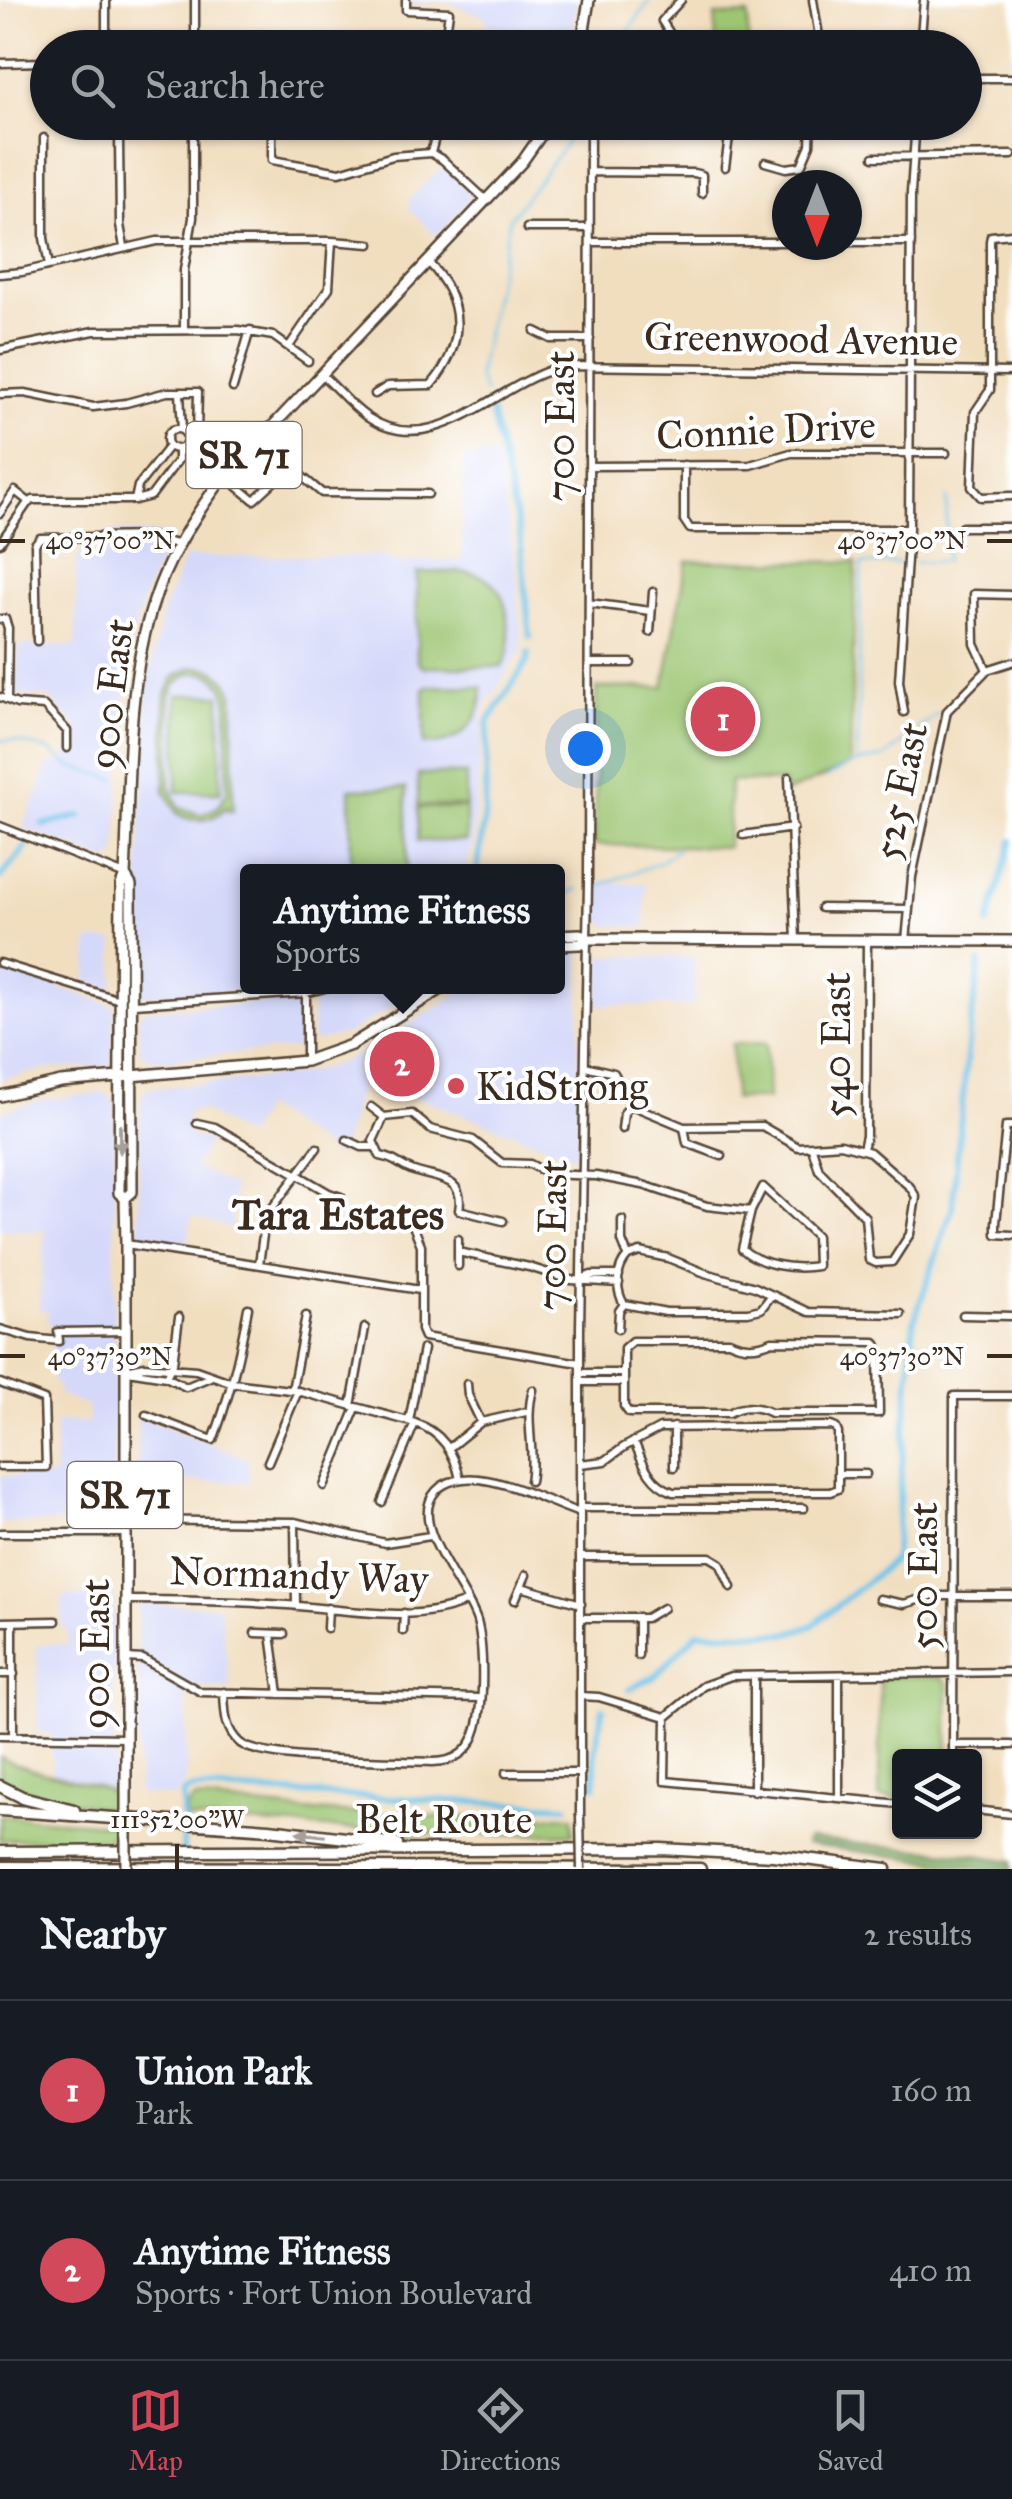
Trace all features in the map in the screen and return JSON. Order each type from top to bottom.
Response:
[{"type":"highway","points":[[0,1786],[50,1805],[154,1821]]},
{"type":"highway","points":[[0,1810],[270,1829],[442,1849]]},
{"type":"highway","name":"Belt Route","points":[[0,1852],[697,1850],[886,1869]]},
{"type":"highway","points":[[416,1869],[442,1867]]},
{"type":"highway","name":"Belt Route","points":[[0,1868],[700,1869]]},
{"type":"main road","points":[[585,30],[588,0]]},
{"type":"main road","name":"SR 71","points":[[428,262],[522,162],[537,140]]},
{"type":"main road","name":"900 East","points":[[126,1869],[126,1244],[125,1198],[120,1193],[120,885],[126,875],[138,672],[155,597],[179,545],[222,479],[428,262]]},
{"type":"main road","name":"900 East","points":[[125,1198],[132,1192],[134,1004],[131,885],[126,875]]},
{"type":"main road","points":[[565,935],[580,934],[588,939],[1012,941]]},
{"type":"main road","points":[[565,945],[588,939]]},
{"type":"main road","points":[[0,1096],[46,1084],[306,1061],[364,1038],[433,994]]},
{"type":"street","points":[[106,0],[106,30]]},
{"type":"street","points":[[194,30],[195,0]]},
{"type":"street","points":[[406,0],[406,10],[449,12],[446,30]]},
{"type":"street","points":[[667,30],[662,22],[682,0]]},
{"type":"street","points":[[813,0],[818,30]]},
{"type":"street","points":[[922,30],[924,0]]},
{"type":"street","points":[[0,62],[30,62]]},
{"type":"street","points":[[982,78],[1012,78]]},
{"type":"street","points":[[44,140],[44,238],[49,266]]},
{"type":"street","points":[[119,140],[124,247]]},
{"type":"street","points":[[184,330],[184,270],[193,218],[193,140]]},
{"type":"street","points":[[272,140],[272,160],[324,171],[347,171],[393,156],[431,154],[443,160],[486,200]]},
{"type":"street","points":[[431,154],[435,140]]},
{"type":"street","name":"700 East","points":[[580,1869],[590,140]]},
{"type":"street","points":[[725,166],[729,140]]},
{"type":"street","points":[[765,162],[786,168],[801,166],[810,140]]},
{"type":"street","points":[[904,712],[899,681],[908,530],[910,242],[915,140]]},
{"type":"street","points":[[874,157],[1012,155]]},
{"type":"street","points":[[590,172],[694,173],[702,175],[702,193]]},
{"type":"street","points":[[527,228],[590,228]]},
{"type":"street","points":[[1012,234],[991,236],[990,241],[989,394],[977,408],[974,420],[972,487],[983,498],[1012,496]]},
{"type":"street","points":[[0,274],[157,241],[370,244]]},
{"type":"street","points":[[290,345],[329,288],[332,241]]},
{"type":"street","points":[[590,242],[772,242]]},
{"type":"street","points":[[862,242],[910,242]]},
{"type":"street","points":[[374,394],[388,386],[432,385],[450,361],[454,347],[454,301],[442,276],[428,262]]},
{"type":"street","points":[[233,388],[250,330]]},
{"type":"street","points":[[0,350],[94,332],[250,330],[290,345],[308,361]]},
{"type":"street","points":[[535,331],[551,339],[590,339]]},
{"type":"street","name":"Greenwood Avenue","points":[[322,374],[366,416],[390,428],[414,432],[451,422],[552,369],[590,365],[1012,372]]},
{"type":"street","points":[[0,513],[15,491],[29,502],[134,500],[151,496],[178,460],[183,446],[180,392]]},
{"type":"street","points":[[0,394],[25,393],[94,407],[198,392],[197,436],[183,446],[169,446]]},
{"type":"street","points":[[134,500],[138,486],[169,446],[168,434],[174,429],[182,430]]},
{"type":"street","points":[[258,440],[311,487],[328,494],[428,494]]},
{"type":"street","points":[[183,446],[254,500],[290,467]]},
{"type":"street","name":"Connie Drive","points":[[589,466],[750,465],[791,454],[946,453]]},
{"type":"street","points":[[684,466],[684,520],[690,530],[908,530]]},
{"type":"street","points":[[0,543],[29,502]]},
{"type":"street","points":[[962,527],[1012,527]]},
{"type":"street","points":[[36,641],[35,544],[40,538],[150,536],[179,545]]},
{"type":"street","points":[[650,632],[653,592]]},
{"type":"street","points":[[1012,595],[974,594],[975,644],[986,670],[1012,662]]},
{"type":"street","points":[[589,603],[651,611]]},
{"type":"street","points":[[0,619],[5,620],[8,628],[4,698],[17,704],[44,706],[67,731],[67,748]]},
{"type":"street","points":[[589,664],[631,663]]},
{"type":"street","name":"525 East","points":[[906,941],[908,909],[945,717],[954,700],[986,670]]},
{"type":"street","points":[[789,778],[796,940]]},
{"type":"street","points":[[0,826],[126,875]]},
{"type":"street","points":[[743,835],[793,828]]},
{"type":"street","points":[[821,908],[908,909]]},
{"type":"street","name":"540 East","points":[[862,1148],[866,1136],[867,940]]},
{"type":"street","points":[[0,963],[121,1000]]},
{"type":"street","points":[[134,1004],[290,994]]},
{"type":"street","points":[[306,994],[306,1061]]},
{"type":"street","points":[[585,1066],[614,1073],[631,1104],[684,1127],[762,1126],[791,1144],[862,1148],[902,1179],[916,1197],[910,1234],[889,1263],[869,1260],[865,1217],[819,1170],[812,1148]]},
{"type":"street","points":[[622,1130],[624,1113],[631,1104]]},
{"type":"street","points":[[371,1107],[384,1117],[412,1114],[430,1129],[473,1140],[502,1163],[530,1164],[549,1174],[643,1185],[719,1209],[751,1212]]},
{"type":"street","points":[[374,1148],[378,1125],[384,1117]]},
{"type":"street","points":[[197,1123],[215,1127],[341,1197]]},
{"type":"street","points":[[1009,1126],[996,1234],[1012,1235]]},
{"type":"street","points":[[684,1127],[687,1143],[722,1156]]},
{"type":"street","points":[[347,1140],[374,1148],[380,1156],[395,1159],[410,1170],[448,1180],[460,1194],[460,1210],[503,1221]]},
{"type":"street","points":[[258,1264],[273,1207],[317,1148]]},
{"type":"street","points":[[767,1188],[816,1236],[817,1266],[783,1266],[744,1252],[742,1241],[751,1212],[760,1190],[767,1188]]},
{"type":"street","points":[[622,1220],[622,1240],[628,1256]]},
{"type":"street","points":[[412,1222],[420,1244],[424,1337],[580,1363]]},
{"type":"street","points":[[458,1238],[458,1266]]},
{"type":"street","points":[[126,1244],[420,1290]]},
{"type":"street","points":[[458,1252],[570,1280],[591,1275],[619,1279]]},
{"type":"street","points":[[624,1304],[620,1265],[628,1256],[640,1252],[668,1258],[809,1312],[901,1314]]},
{"type":"street","points":[[624,1304],[666,1312],[748,1312],[761,1309],[771,1296]]},
{"type":"street","points":[[618,1329],[618,1311],[624,1304]]},
{"type":"street","points":[[146,1414],[213,1440],[233,1383],[248,1308]]},
{"type":"street","points":[[963,1315],[1012,1316]]},
{"type":"street","points":[[268,1462],[295,1390],[306,1316]]},
{"type":"street","points":[[166,1377],[172,1368],[178,1318]]},
{"type":"street","points":[[324,1486],[353,1407],[365,1328]]},
{"type":"street","points":[[0,1329],[40,1341],[58,1340],[58,1332],[125,1331]]},
{"type":"street","points":[[639,1341],[728,1341],[739,1346],[761,1346],[772,1341],[872,1341],[878,1346],[879,1413],[770,1413],[760,1408],[738,1408],[729,1414],[632,1413],[625,1409],[624,1377],[624,1345],[639,1341]]},
{"type":"street","points":[[382,1502],[412,1422],[423,1349]]},
{"type":"street","points":[[126,1370],[144,1366],[196,1370],[233,1383],[295,1390],[412,1422],[432,1430],[450,1448],[460,1479]]},
{"type":"street","points":[[126,1370],[166,1377],[186,1386],[211,1376]]},
{"type":"street","points":[[580,1377],[624,1377]]},
{"type":"street","points":[[0,1383],[40,1397],[46,1406],[46,1467],[0,1467]]},
{"type":"street","points":[[467,1384],[466,1391],[482,1422]]},
{"type":"street","points":[[530,1481],[533,1460],[526,1412],[533,1390]]},
{"type":"street","name":"500 East","points":[[953,1749],[954,1396],[1012,1396]]},
{"type":"street","points":[[450,1448],[482,1422],[526,1412]]},
{"type":"street","points":[[580,1464],[606,1462],[634,1441],[660,1428],[674,1426],[836,1428],[836,1492],[680,1493],[663,1488],[646,1470],[634,1441]]},
{"type":"street","points":[[674,1426],[674,1468]]},
{"type":"street","points":[[838,1474],[866,1474]]},
{"type":"street","points":[[224,1692],[225,1716],[231,1732],[245,1747],[255,1751],[447,1761],[468,1748],[478,1724],[479,1629],[468,1601],[430,1536],[430,1501],[441,1486],[460,1479],[480,1478],[580,1510],[804,1508]]},
{"type":"street","points":[[125,1520],[295,1522],[376,1542],[430,1536]]},
{"type":"street","points":[[295,1522],[296,1606]]},
{"type":"street","points":[[0,1533],[125,1533]]},
{"type":"street","points":[[580,1557],[710,1557],[720,1563],[731,1587]]},
{"type":"street","points":[[515,1600],[526,1574]]},
{"type":"street","points":[[521,1587],[581,1604]]},
{"type":"street","points":[[880,1599],[904,1604],[926,1596],[1012,1596]]},
{"type":"street","name":"Normandy Way","points":[[125,1600],[404,1614],[432,1612],[468,1601]]},
{"type":"street","points":[[328,1608],[328,1628]]},
{"type":"street","points":[[580,1618],[638,1619],[663,1608]]},
{"type":"street","points":[[403,1631],[404,1614]]},
{"type":"street","points":[[638,1619],[638,1655]]},
{"type":"street","points":[[0,1622],[56,1620]]},
{"type":"street","points":[[13,1622],[13,1736]]},
{"type":"street","points":[[255,1633],[284,1634]]},
{"type":"street","points":[[271,1634],[278,1694]]},
{"type":"street","points":[[126,1658],[143,1660],[195,1691],[480,1698]]},
{"type":"street","points":[[666,1718],[712,1681],[754,1676],[1012,1672]]},
{"type":"street","points":[[0,1674],[14,1674]]},
{"type":"street","points":[[839,1674],[839,1798]]},
{"type":"street","points":[[754,1676],[754,1790]]},
{"type":"street","points":[[580,1696],[599,1697],[666,1718]]},
{"type":"street","points":[[666,1718],[665,1781],[892,1803]]},
{"type":"street","points":[[0,1736],[126,1738]]},
{"type":"street","points":[[953,1744],[1012,1745]]},
{"type":"street","points":[[506,1773],[581,1773]]},
{"type":"street","points":[[982,1811],[1012,1814]]},
{"type":"shaded area","points":[[412,0],[577,0],[572,30],[487,30],[487,18],[448,2],[412,4]]},
{"type":"shaded area","points":[[443,166],[471,197],[437,236],[409,209],[409,200]]},
{"type":"shaded area","points":[[496,455],[515,559],[522,648],[484,709],[473,842],[467,864],[240,864],[240,991],[143,996],[138,889],[148,682],[161,617],[185,557],[380,556],[404,564],[416,560],[462,561],[464,458]]},
{"type":"shaded area","points":[[105,532],[171,534],[143,599],[127,661],[116,855],[108,861],[23,828],[50,761],[60,765],[76,735],[76,727],[48,697],[16,695],[18,645],[76,646],[76,556],[106,556]]},
{"type":"shaded area","points":[[646,883],[645,927],[607,926],[596,916],[597,884]]},
{"type":"shaded area","points":[[89,941],[114,941],[111,989],[87,984]]},
{"type":"shaded area","points":[[575,949],[580,954],[577,1157],[363,1077],[339,1157],[264,1107],[246,1137],[203,1110],[186,1114],[187,1133],[197,1138],[212,1136],[194,1167],[233,1186],[232,1229],[192,1216],[186,1249],[138,1241],[140,1099],[145,1089],[288,1076],[329,1067],[366,1051],[458,994],[565,994],[565,950]]},
{"type":"shaded area","points":[[602,956],[695,957],[694,1006],[597,1005]]},
{"type":"shaded area","points":[[0,968],[112,1005],[112,1063],[104,1067],[46,1069],[0,1080]]},
{"type":"shaded area","points":[[312,994],[413,994],[349,1033],[316,1041],[312,1038]]},
{"type":"shaded area","points":[[295,1001],[299,1005],[299,1043],[295,1049],[151,1060],[139,1053],[139,1017],[145,1010]]},
{"type":"shaded area","points":[[105,1093],[114,1100],[114,1523],[0,1523],[0,1476],[55,1476],[55,1422],[89,1422],[87,1406],[58,1394],[58,1385],[53,1383],[52,1324],[48,1324],[47,1310],[39,1310],[45,1231],[0,1230],[0,1113],[41,1100]]},
{"type":"shaded area","points":[[138,1416],[248,1459],[249,1482],[137,1481]]},
{"type":"shaded area","points":[[65,1596],[114,1596],[114,1792],[52,1774],[52,1734],[38,1733],[37,1645],[68,1644],[68,1629],[62,1629]]},
{"type":"shaded area","points":[[138,1604],[219,1606],[231,1689],[193,1686],[186,1699],[186,1782],[175,1797],[138,1794]]},
{"type":"green space","points":[[748,15],[748,30],[715,30],[715,16]]},
{"type":"green space","points":[[687,561],[856,562],[850,765],[786,793],[783,782],[730,781],[728,847],[595,845],[596,688],[664,687]]},
{"type":"green space","points":[[465,572],[489,580],[497,588],[504,602],[509,634],[502,667],[423,667],[417,661],[417,573]]},
{"type":"green space","points":[[192,667],[206,668],[223,677],[230,688],[233,811],[227,807],[204,820],[191,819],[178,814],[165,792],[165,696],[174,677]],"holes":[[[190,673],[215,678],[227,701],[227,793],[217,808],[200,815],[179,807],[170,787],[170,697],[175,684]]]},
{"type":"green space","points":[[428,686],[482,687],[473,721],[458,736],[437,744],[424,744],[424,690]]},
{"type":"green space","points":[[177,695],[220,695],[221,792],[177,792]]},
{"type":"green space","points":[[418,774],[466,774],[466,806],[418,806]]},
{"type":"green space","points":[[406,788],[407,864],[351,864],[350,789]]},
{"type":"green space","points":[[418,808],[466,808],[466,841],[418,841]]},
{"type":"green space","points":[[766,1043],[768,1099],[734,1099],[732,1044]]},
{"type":"green space","points":[[880,1677],[941,1677],[948,1683],[948,1749],[892,1749],[892,1798],[879,1797]]},
{"type":"green space","points":[[0,1757],[112,1792],[112,1810],[13,1785],[0,1778]]},
{"type":"green space","points":[[194,1799],[303,1811],[448,1817],[573,1816],[573,1834],[419,1834],[186,1819],[186,1808]]},
{"type":"green space","points":[[0,1815],[112,1825],[112,1839],[0,1840]]},
{"type":"green space","points":[[807,1839],[986,1857],[1012,1861],[1012,1869],[805,1844]]},
{"type":"waterway","points":[[629,30],[650,0]]},
{"type":"waterway","points":[[485,393],[478,377],[510,218],[567,140]]},
{"type":"waterway","points":[[491,412],[520,535],[530,637]]},
{"type":"waterway","points":[[914,563],[946,561],[947,498]]},
{"type":"waterway","points":[[857,763],[861,564],[899,563]]},
{"type":"waterway","points":[[478,864],[485,814],[488,722],[529,653]]},
{"type":"waterway","points":[[825,778],[852,764],[885,757],[937,714]]},
{"type":"waterway","points":[[0,740],[51,751],[69,766],[116,779]]},
{"type":"waterway","points":[[43,825],[81,816]]},
{"type":"waterway","points":[[988,924],[1012,841]]},
{"type":"waterway","points":[[0,878],[27,846]]},
{"type":"waterway","points":[[598,886],[659,863],[678,849]]},
{"type":"waterway","points":[[565,894],[579,889]]},
{"type":"waterway","points":[[629,1689],[654,1677],[698,1632],[785,1634],[812,1626],[894,1560],[914,1321],[952,1209],[980,963]]},
{"type":"waterway","points":[[595,1786],[595,1750],[603,1708]]},
{"type":"waterway","points":[[183,1867],[183,1794],[193,1789],[567,1806]]},
{"type":"place","name":"Union Park","points":[[723,719]]},
{"type":"place","name":"Anytime Fitness","points":[[402,1064]]},
{"type":"place","name":"KidStrong","points":[[456,1086]]},
{"type":"district","name":"Tara Estates","points":[[338,1215]]}]
